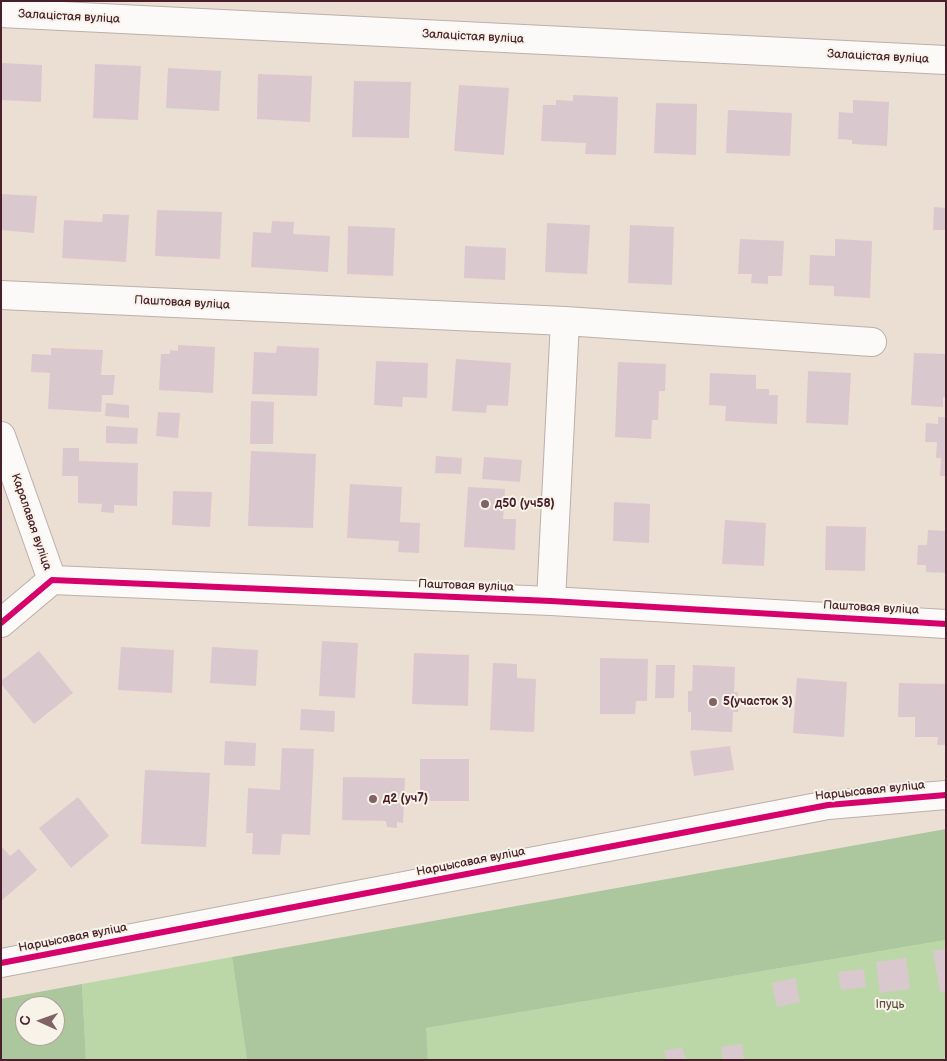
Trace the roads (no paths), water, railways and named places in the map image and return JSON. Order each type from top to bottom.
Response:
[{"type":"street","name":"Залацістая вуліца","points":[[1,13],[946,60]]},
{"type":"street","name":"Паштовая вуліца","points":[[1,295],[565,321],[872,342]]},
{"type":"street","points":[[551,601],[565,321]]},
{"type":"street","name":"Каралавая вуліца","points":[[1,436],[52,580]]},
{"type":"street","name":"Паштовая вуліца","points":[[52,580],[551,601],[946,624]]},
{"type":"street","points":[[1,622],[52,580]]},
{"type":"street","name":"Нарцысавая вуліца","points":[[1,963],[828,805],[946,794]]},
{"type":"place","name":"д50 (уч58)","points":[[485,504]]},
{"type":"place","name":"5(участок 3)","points":[[713,702]]},
{"type":"place","name":"д2 (уч7)","points":[[373,799]]},
{"type":"park label","name":"Іпуць","points":[[890,1005]]}]
